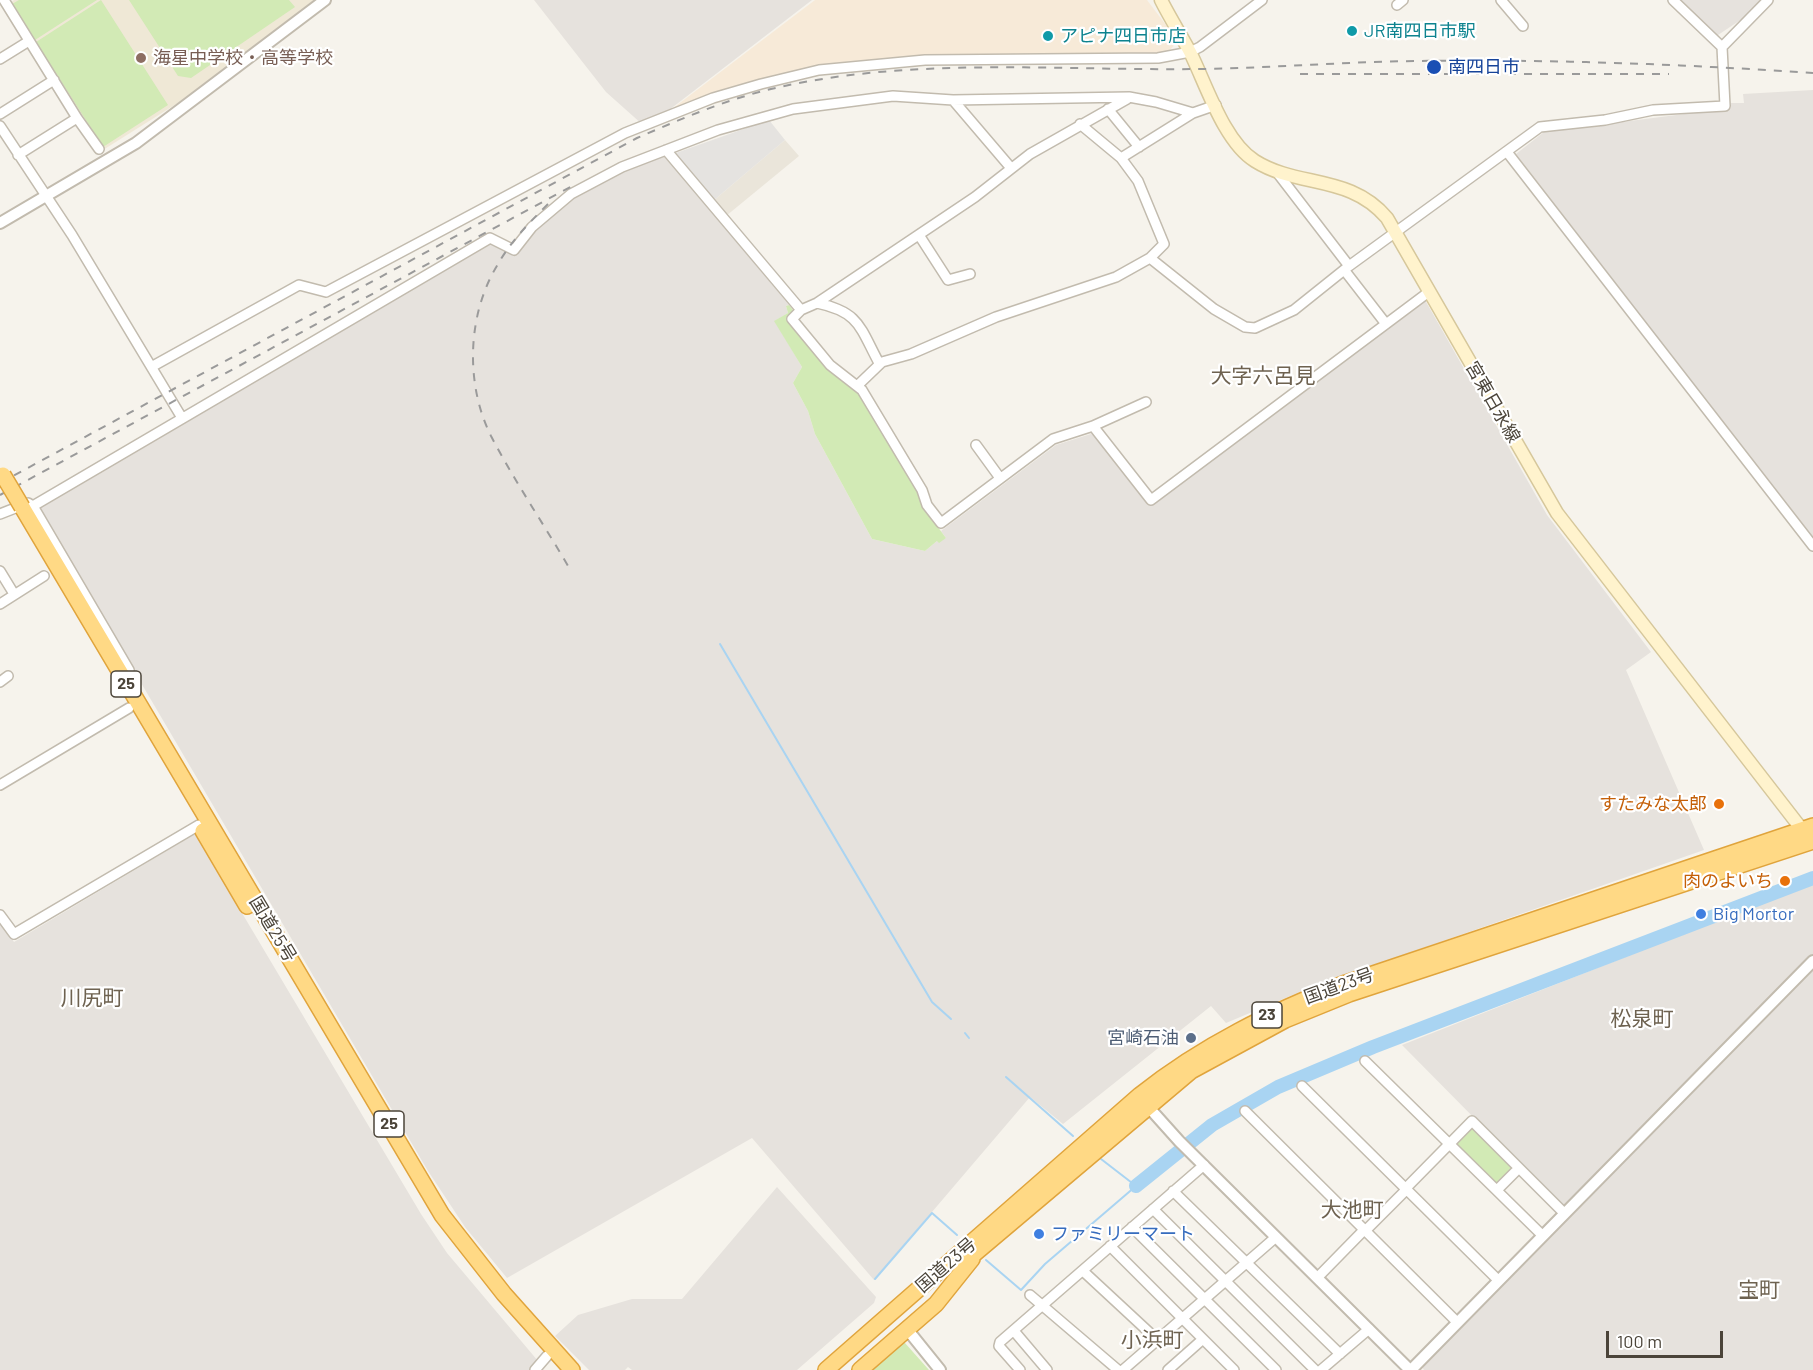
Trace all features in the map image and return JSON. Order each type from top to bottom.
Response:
[{"type":"highway","name":"国道25号","points":[[1,477],[17,510],[129,708],[429,1211],[468,1264],[560,1370]]},
{"type":"highway","name":"国道25号","points":[[17,510],[121,676],[442,1215],[504,1294],[572,1370]]},
{"type":"highway","name":"国道23号","points":[[826,1370],[978,1244],[1144,1100],[1186,1060],[1278,1009],[1346,983],[1811,837]]},
{"type":"highway","name":"国道23号","points":[[842,1370],[978,1244]]},
{"type":"highway","points":[[860,1370],[936,1304],[978,1244]]},
{"type":"highway","points":[[813,1370],[887,1306],[978,1244]]},
{"type":"main road","name":"宮東日永線","points":[[1159,1],[1190,52],[1216,105],[1243,151],[1256,162],[1276,171],[1354,192],[1381,211],[1396,232],[1557,513],[1811,837]]},
{"type":"street","points":[[0,223],[145,137],[325,0]]},
{"type":"street","points":[[153,366],[299,285],[326,292],[625,133],[742,90],[819,70],[869,64],[924,60],[1158,58],[1190,52],[1262,0]]},
{"type":"street","points":[[1516,0],[1504,4],[1523,26]]},
{"type":"street","points":[[1150,258],[1214,309],[1245,327],[1254,328],[1285,315],[1540,127],[1605,120],[1653,110],[1725,106],[1722,47],[1673,0]]},
{"type":"street","points":[[1722,47],[1768,0]]},
{"type":"street","points":[[3,4],[99,150]]},
{"type":"street","points":[[0,59],[29,41]]},
{"type":"street","points":[[0,114],[54,80]]},
{"type":"street","points":[[17,510],[182,418],[490,238],[514,250],[526,233],[571,194],[639,158],[747,121],[804,107],[893,96],[952,100],[1129,98],[1156,102],[1193,113]]},
{"type":"street","points":[[1129,98],[1080,124],[1011,168],[975,197],[792,318],[830,365],[862,390],[922,490],[927,505],[941,523],[1053,439],[1093,426],[1146,402]]},
{"type":"street","points":[[952,100],[1011,168]]},
{"type":"street","points":[[1121,158],[1193,113],[1216,105]]},
{"type":"street","points":[[1108,109],[1139,147]]},
{"type":"street","points":[[18,155],[77,118]]},
{"type":"street","points":[[857,386],[879,363],[911,354],[996,317],[1116,277],[1150,258],[1164,244],[1138,182],[1121,158],[1080,124]]},
{"type":"street","points":[[0,126],[153,366],[182,418]]},
{"type":"street","points":[[666,150],[801,310]]},
{"type":"street","points":[[1507,152],[1813,546]]},
{"type":"street","points":[[1276,171],[1386,324]]},
{"type":"street","points":[[919,234],[948,280],[970,274]]},
{"type":"street","points":[[1093,426],[1152,500],[1430,291]]},
{"type":"street","points":[[817,303],[845,311],[853,318],[879,363]]},
{"type":"street","points":[[976,445],[1000,478]]},
{"type":"street","points":[[0,571],[14,594]]},
{"type":"street","points":[[0,604],[44,576]]},
{"type":"street","points":[[0,785],[129,708]]},
{"type":"street","points":[[0,915],[14,934],[199,825]]},
{"type":"street","points":[[1144,1100],[1179,1141],[1410,1370],[1813,961]]},
{"type":"street","points":[[1365,1061],[1542,1235]]},
{"type":"street","points":[[1302,1086],[1498,1280]]},
{"type":"street","points":[[1245,1111],[1457,1322]]},
{"type":"street","points":[[1317,1278],[1472,1121],[1564,1213]]},
{"type":"street","points":[[1020,1370],[999,1346],[1042,1305],[1204,1165]]},
{"type":"street","points":[[1497,1190],[1519,1168]]},
{"type":"street","points":[[1173,1191],[1340,1354]]},
{"type":"street","points":[[1153,1209],[1316,1370]]},
{"type":"street","points":[[1132,1227],[1276,1370]]},
{"type":"street","points":[[1030,1295],[1120,1370],[1276,1237]]},
{"type":"street","points":[[1110,1246],[1234,1370]]},
{"type":"street","points":[[1083,1271],[1156,1341]]},
{"type":"street","points":[[907,1329],[940,1370]]},
{"type":"street","points":[[1321,1370],[1369,1329]]},
{"type":"street","points":[[1014,1331],[1047,1370]]},
{"type":"street","points":[[1168,1370],[1203,1340]]},
{"type":"street","points":[[535,1370],[547,1356]]},
{"type":"shaded area","name":"海星中学校・高等学校","points":[[14,0],[314,0],[181,101],[103,150],[10,3]]},
{"type":"shaded area","points":[[534,0],[812,0],[656,120],[643,125],[606,92]]},
{"type":"shaded area","points":[[815,0],[1147,0],[1178,41],[1169,51],[1152,56],[865,60],[816,68],[672,109]]},
{"type":"shaded area","points":[[1677,0],[1764,0],[1751,13],[1715,37]]},
{"type":"shaded area","points":[[1813,90],[1813,539],[1516,154],[1544,132],[1731,108],[1731,103],[1744,103],[1743,94]]},
{"type":"shaded area","points":[[769,120],[785,140],[713,201],[673,154]]},
{"type":"shaded area","points":[[785,140],[799,156],[726,216],[713,201]]},
{"type":"shaded area","points":[[664,154],[789,305],[786,306],[788,313],[775,321],[802,367],[793,383],[808,411],[815,434],[872,539],[925,551],[937,541],[946,538],[941,531],[1056,445],[1091,434],[1096,436],[1152,505],[1425,300],[1547,515],[1651,652],[1626,670],[1704,850],[1314,986],[1226,1023],[1211,1006],[1063,1124],[1030,1097],[874,1280],[752,1138],[507,1278],[465,1227],[428,1171],[40,511],[40,506],[489,242],[517,255],[541,224],[576,196],[611,176]]},
{"type":"shaded area","points":[[195,834],[421,1214],[447,1253],[538,1361],[530,1370],[0,1370],[0,922],[14,942]]},
{"type":"shaded area","points":[[1813,883],[1813,1370],[1424,1370],[1422,1367],[1570,1215],[1402,1045]]},
{"type":"shaded area","points":[[777,1187],[876,1297],[874,1303],[797,1370],[632,1370],[628,1367],[625,1370],[589,1370],[555,1336],[578,1315],[632,1299],[682,1299]]},
{"type":"green space","points":[[19,0],[97,0],[35,40],[12,4]]},
{"type":"green space","points":[[101,0],[168,105],[103,147],[36,42]]},
{"type":"green space","points":[[129,0],[289,0],[295,7],[191,78],[178,76]]},
{"type":"green space","points":[[789,305],[793,310],[790,317],[833,372],[860,394],[919,492],[923,507],[946,538],[939,543],[937,541],[925,551],[872,539],[815,434],[808,411],[793,383],[802,367],[774,321],[788,313],[786,306]]},
{"type":"green space","points":[[1471,1127],[1513,1166],[1513,1169],[1497,1185],[1457,1146],[1456,1142]]},
{"type":"green space","points":[[903,1343],[929,1370],[872,1370]]},
{"type":"waterway","points":[[720,644],[932,1002],[951,1019]]},
{"type":"waterway","points":[[1136,1186],[1212,1125],[1278,1087],[1373,1047],[1813,878]]},
{"type":"waterway","points":[[965,1033],[969,1038]]},
{"type":"waterway","points":[[1006,1077],[1073,1136]]},
{"type":"waterway","points":[[986,1260],[1021,1290],[1045,1264],[1136,1186],[1101,1159]]},
{"type":"waterway","points":[[875,1279],[932,1213],[957,1235]]},
{"type":"railway","points":[[0,483],[637,138],[720,104],[771,89],[877,72],[984,67],[1199,69],[1387,62],[1514,61],[1663,65],[1813,73]]},
{"type":"railway","points":[[1300,74],[1669,74]]},
{"type":"railway","points":[[0,495],[574,185]]},
{"type":"railway","points":[[548,204],[509,248],[488,284],[475,327],[474,372],[477,394],[491,436],[571,571]]},
{"type":"place","name":"JR南四日市駅","points":[[1352,31]]},
{"type":"place","name":"アピナ四日市店","points":[[1048,36]]},
{"type":"place","name":"海星中学校・高等学校","points":[[141,58]]},
{"type":"place","name":"南四日市","points":[[1434,67]]},
{"type":"place","name":"すたみな太郎","points":[[1719,804]]},
{"type":"place","name":"肉のよいち","points":[[1785,881]]},
{"type":"place","name":"Big Mortor","points":[[1701,914]]},
{"type":"place","name":"宮崎石油","points":[[1191,1038]]},
{"type":"place","name":"ファミリーマート","points":[[1039,1234]]},
{"type":"district","name":"大字六呂見","points":[[1263,376]]},
{"type":"district","name":"川尻町","points":[[92,998]]},
{"type":"district","name":"松泉町","points":[[1642,1019]]},
{"type":"district","name":"大池町","points":[[1352,1210]]},
{"type":"district","name":"宝町","points":[[1759,1290]]},
{"type":"district","name":"小浜町","points":[[1152,1340]]}]
